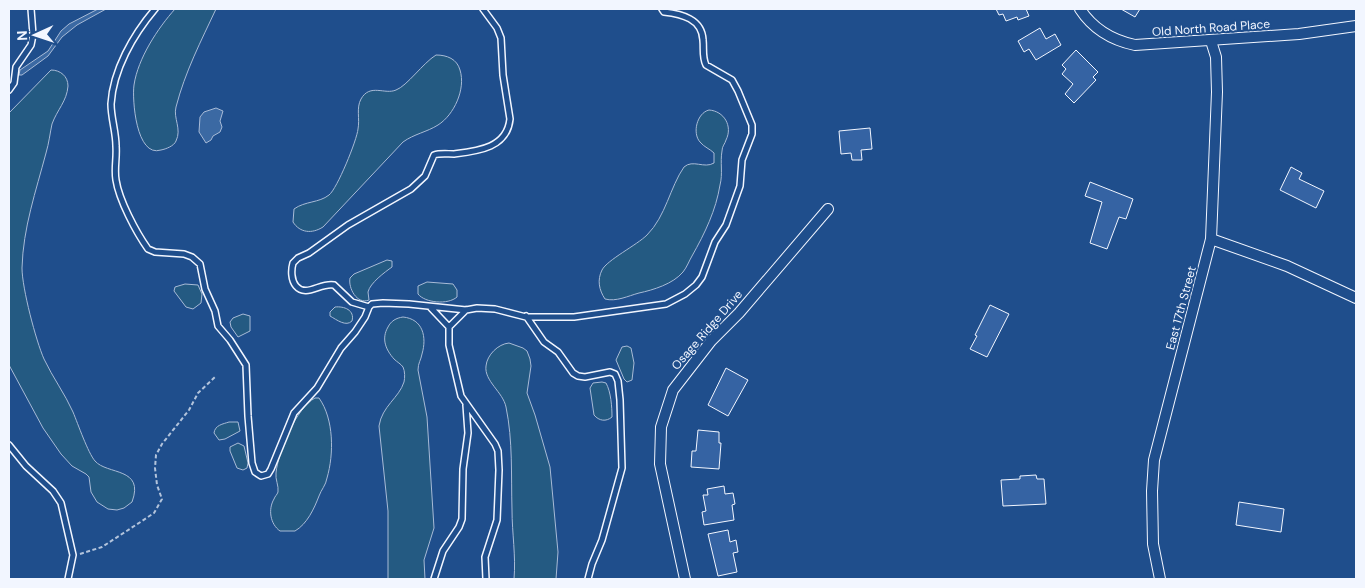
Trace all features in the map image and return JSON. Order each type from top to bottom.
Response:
[{"type":"street","name":"Old North Road Place","points":[[1080,9],[1096,28],[1120,42],[1134,45],[1319,32],[1356,26]]},
{"type":"street","name":"East 17th Street","points":[[1160,579],[1153,544],[1152,491],[1154,460],[1211,239],[1217,92],[1216,57],[1211,41]]},
{"type":"street","name":"Osage Ridge Drive","points":[[685,579],[660,464],[661,427],[673,390],[711,341],[739,312],[828,209]]},
{"type":"street","points":[[1211,239],[1287,266],[1356,298]]},
{"type":"lane","points":[[9,90],[14,83],[16,67],[31,45],[33,35],[31,9]]},
{"type":"lane","points":[[155,9],[145,21],[124,56],[112,92],[111,108],[116,144],[116,182],[122,202],[148,249],[155,252],[188,255],[200,264],[205,289],[215,311],[218,326],[230,340],[246,366],[249,433],[253,468],[258,474],[264,475],[271,469],[293,415],[320,384],[372,304],[384,303],[466,310],[477,308],[495,309],[526,316],[581,317],[671,302],[685,294],[699,281],[715,242],[726,225],[740,186],[742,176],[741,163],[751,138],[752,125],[732,80],[706,65],[703,57],[703,37],[700,28],[686,16],[664,12],[662,9]]},
{"type":"lane","points":[[369,307],[352,302],[334,285],[324,285],[309,291],[298,288],[293,282],[293,263],[348,225],[411,189],[425,176],[434,155],[489,148],[505,135],[510,119],[503,75],[501,38],[497,28],[483,9]]},
{"type":"lane","points":[[431,308],[449,327],[449,345],[461,396],[498,450],[497,520],[485,557],[486,579]]},
{"type":"lane","points":[[449,327],[466,310]]},
{"type":"lane","points":[[526,316],[544,342],[558,352],[573,373],[582,377],[610,372],[615,374],[618,381],[622,468],[602,540],[588,579]]},
{"type":"lane","points":[[434,579],[443,551],[459,528],[462,519],[463,470],[467,438],[466,404]]},
{"type":"lane","points":[[9,445],[26,466],[59,498],[73,555],[68,579]]},
{"type":"path","points":[[73,555],[86,553],[102,547],[154,513],[162,499],[157,485],[156,455],[162,444],[189,410],[198,393],[215,377]]},
{"type":"shaded area","points":[[98,9],[106,9],[77,25],[62,37],[48,56],[22,75],[19,75],[20,70],[48,51],[61,31],[69,24]]},
{"type":"shaded area","points":[[175,9],[216,9],[184,81],[176,107],[178,137],[174,144],[167,148],[153,150],[146,145],[137,126],[134,85],[144,54],[162,25]]},
{"type":"shaded area","points":[[436,55],[451,58],[457,63],[460,70],[460,93],[449,115],[438,125],[403,142],[323,227],[315,231],[306,231],[296,226],[293,222],[294,209],[325,198],[333,191],[357,135],[359,106],[365,94],[373,90],[392,91],[400,88]]},
{"type":"shaded area","points":[[51,70],[63,74],[67,79],[68,86],[64,101],[52,124],[31,210],[23,253],[24,288],[41,351],[70,405],[89,452],[95,461],[129,477],[133,483],[135,491],[132,502],[124,508],[117,510],[108,509],[97,502],[91,492],[89,477],[72,466],[61,454],[43,428],[9,365],[9,113]]},
{"type":"shaded area","points":[[216,108],[223,111],[220,121],[222,127],[220,132],[206,143],[199,132],[200,117],[204,112]]},
{"type":"shaded area","points":[[709,110],[723,116],[728,125],[728,135],[722,149],[721,181],[716,203],[706,230],[687,266],[674,280],[662,286],[622,298],[605,299],[599,285],[602,270],[647,235],[659,219],[684,167],[691,164],[710,165],[714,163],[714,153],[702,144],[696,134],[697,124],[701,115]]},
{"type":"shaded area","points":[[387,260],[392,261],[392,267],[378,278],[369,289],[369,300],[365,301],[357,298],[350,286],[350,278],[354,274]]},
{"type":"shaded area","points":[[427,282],[453,284],[457,290],[457,297],[453,300],[437,302],[421,297],[418,294],[418,286]]},
{"type":"shaded area","points":[[185,284],[198,285],[202,294],[201,303],[193,309],[186,307],[174,291],[175,287]]},
{"type":"shaded area","points":[[335,307],[342,307],[350,311],[352,321],[344,323],[330,316],[330,312]]},
{"type":"shaded area","points":[[243,314],[250,316],[250,331],[238,337],[230,322],[233,318]]},
{"type":"shaded area","points":[[403,317],[410,318],[419,325],[424,341],[418,370],[427,417],[434,528],[424,560],[425,579],[388,579],[388,511],[379,426],[383,413],[402,388],[404,382],[405,374],[403,367],[391,356],[385,340],[386,331],[391,323]]},
{"type":"shaded area","points":[[509,343],[527,351],[530,359],[531,366],[527,393],[550,467],[558,552],[556,579],[514,579],[510,433],[506,407],[486,371],[488,358],[501,345]]},
{"type":"shaded area","points":[[627,346],[631,348],[634,363],[632,380],[627,382],[616,360],[622,347]]},
{"type":"shaded area","points":[[593,383],[606,383],[608,387],[611,404],[612,417],[605,420],[598,419],[594,415],[590,388]]},
{"type":"shaded area","points":[[315,398],[319,398],[324,406],[330,426],[332,448],[326,481],[307,520],[295,531],[280,531],[274,524],[271,516],[272,503],[278,492],[277,464],[289,431],[301,411]]},
{"type":"shaded area","points":[[229,422],[238,422],[240,431],[219,440],[214,433],[216,428]]},
{"type":"shaded area","points":[[238,443],[244,446],[248,463],[247,468],[243,470],[237,468],[230,451],[230,447]]},
{"type":"building","points":[[996,9],[1026,9],[1029,16],[1018,20],[1017,17],[1006,21],[1003,14],[999,15]]},
{"type":"building","points":[[1121,9],[1140,9],[1135,17]]},
{"type":"building","points":[[1040,28],[1046,39],[1055,34],[1061,45],[1036,60],[1029,49],[1024,52],[1018,41]]},
{"type":"building","points":[[1076,50],[1098,72],[1093,77],[1096,80],[1074,103],[1065,94],[1073,84],[1062,74],[1066,69],[1062,65]]},
{"type":"building","points":[[870,128],[872,149],[861,150],[862,160],[852,160],[851,153],[841,154],[839,131]]},
{"type":"building","points":[[1291,167],[1302,173],[1299,179],[1324,191],[1316,208],[1280,190]]},
{"type":"building","points":[[1090,182],[1133,199],[1126,219],[1119,217],[1107,249],[1090,243],[1102,202],[1085,196]]},
{"type":"building","points":[[990,305],[1009,314],[987,357],[970,349]]},
{"type":"building","points":[[726,368],[748,380],[728,416],[708,405]]},
{"type":"building","points":[[698,430],[719,432],[719,443],[721,443],[719,469],[691,467],[692,451],[696,451]]},
{"type":"building","points":[[1036,475],[1037,479],[1044,479],[1046,504],[1003,506],[1001,480],[1020,479],[1020,476]]},
{"type":"building","points":[[724,486],[725,494],[733,493],[735,504],[732,505],[734,520],[704,525],[702,512],[706,511],[703,495],[708,495],[707,489]]},
{"type":"building","points":[[1239,502],[1284,509],[1281,532],[1236,525]]},
{"type":"building","points":[[728,530],[730,542],[736,540],[738,552],[733,553],[737,572],[718,576],[708,534]]}]
